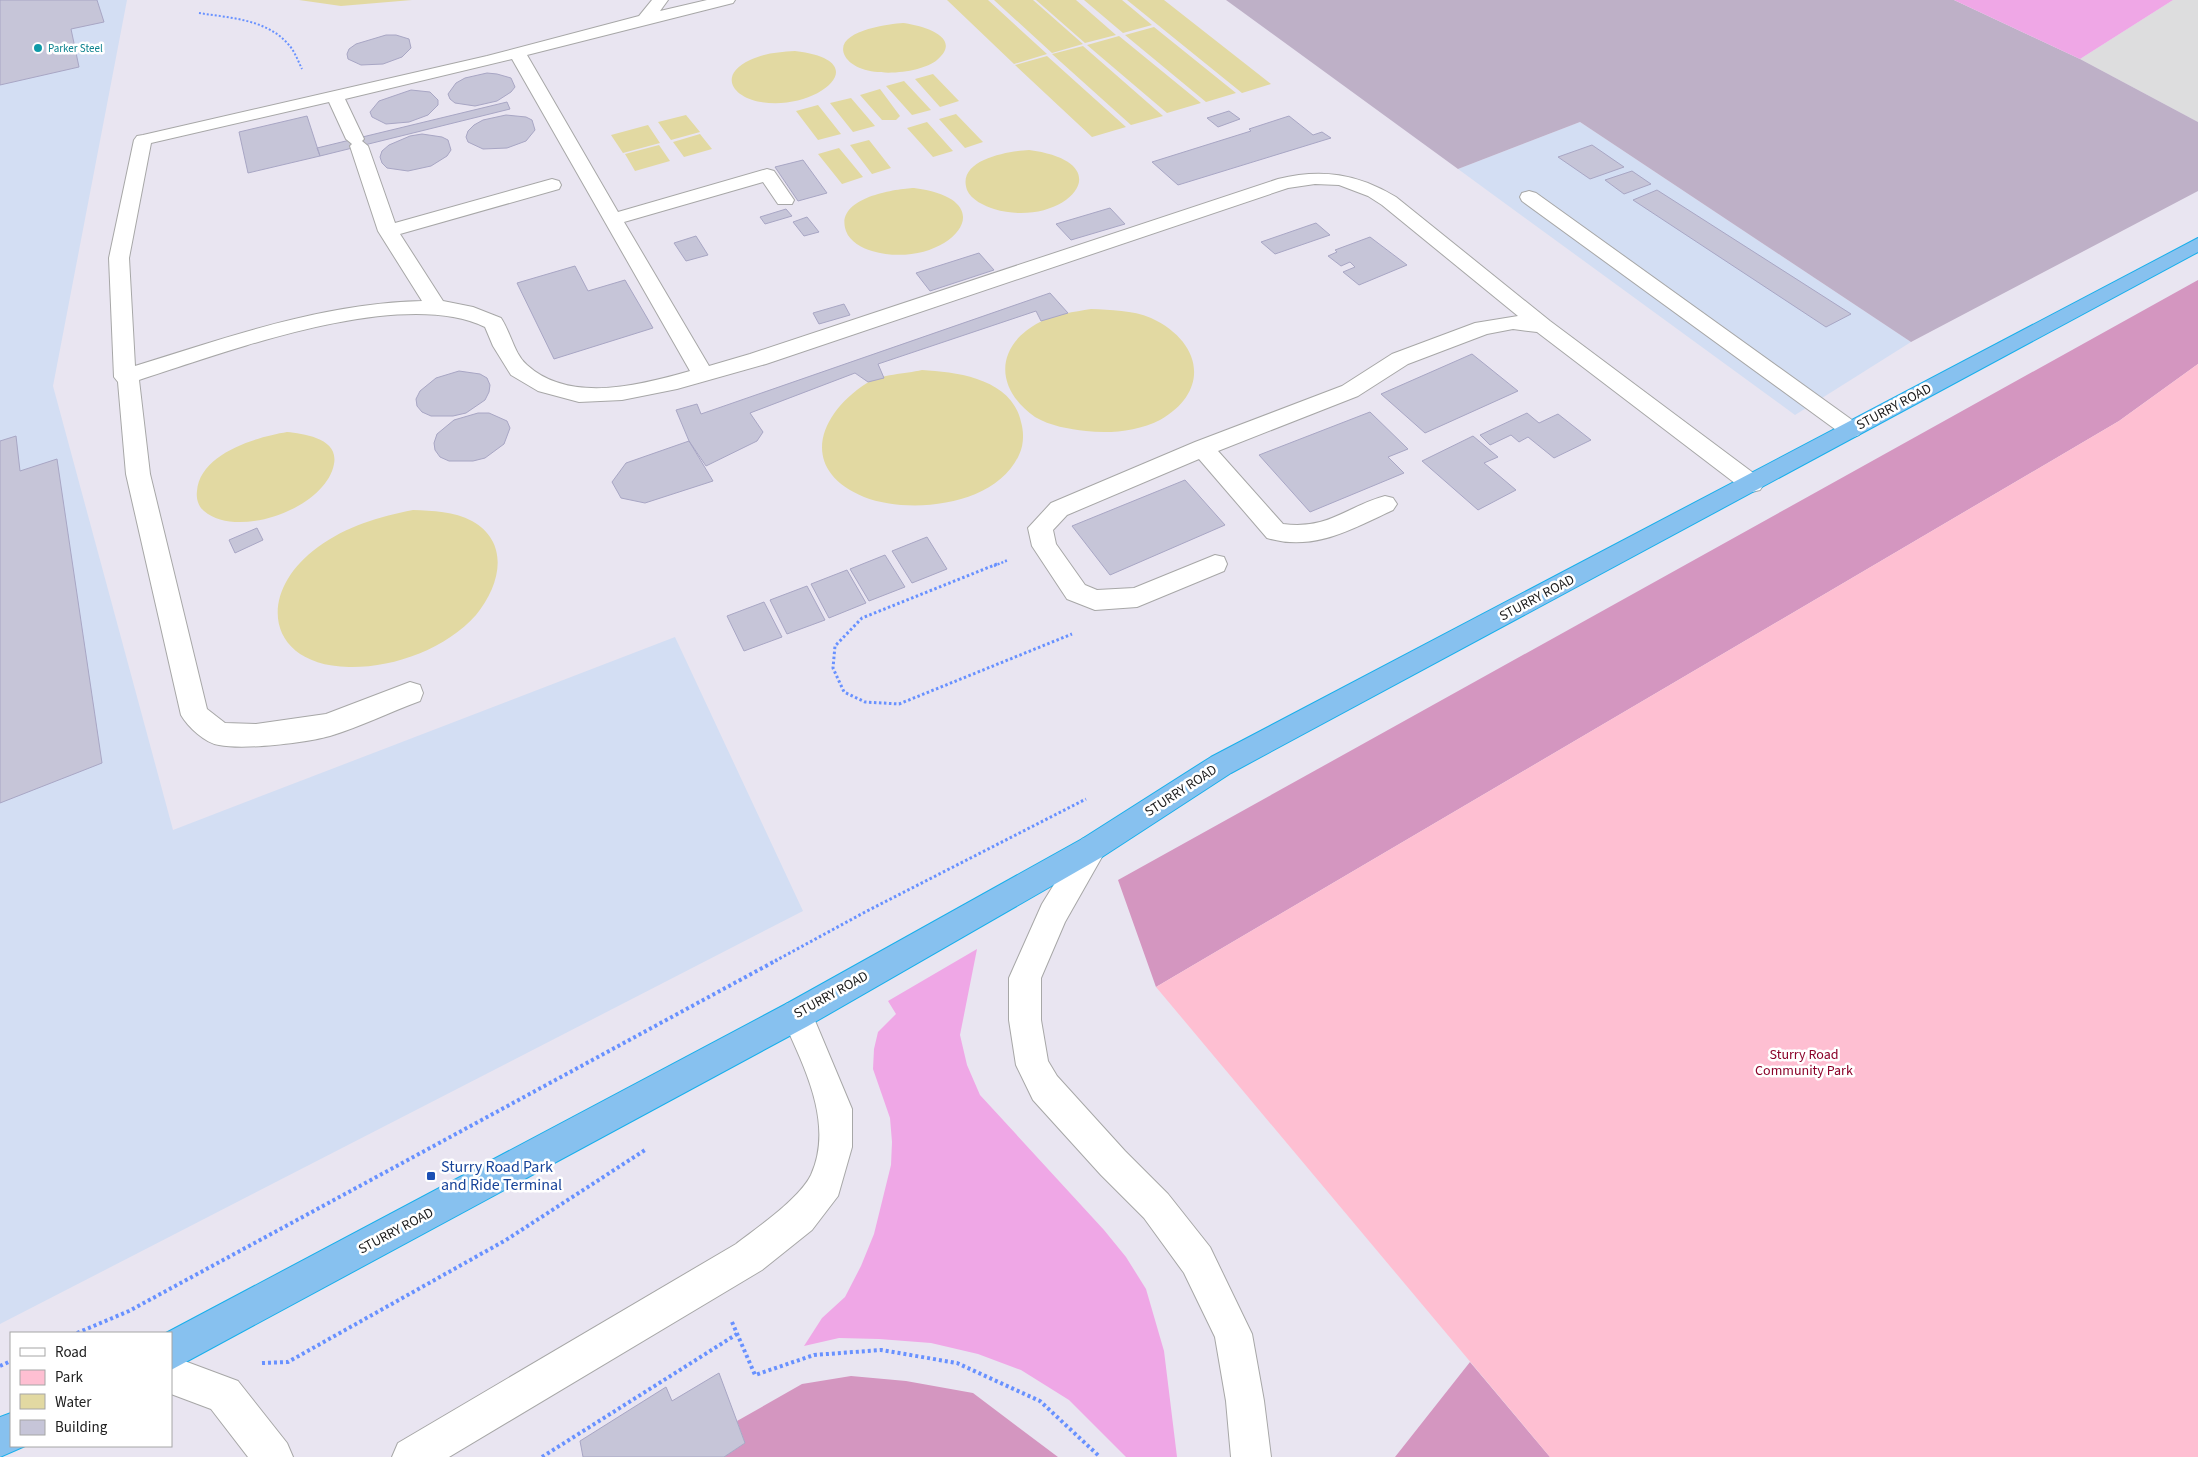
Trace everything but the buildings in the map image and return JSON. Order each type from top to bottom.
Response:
[{"type":"highway","name":"STURRY ROAD","points":[[172,1350],[797,1015],[1092,848],[1221,765],[1752,484],[2198,244]]},
{"type":"lane","points":[[645,20],[660,0]]},
{"type":"lane","points":[[410,693],[328,725],[256,735],[219,734],[195,715],[138,474],[128,376],[126,377],[119,258],[143,140],[335,96],[727,0]]},
{"type":"lane","points":[[517,52],[703,375]]},
{"type":"lane","points":[[335,96],[357,142],[388,231],[436,307]]},
{"type":"lane","points":[[613,219],[767,175],[785,200]]},
{"type":"lane","points":[[128,376],[286,328],[361,313],[436,307],[473,313],[494,323],[504,346],[519,370],[546,386],[580,395],[622,393],[677,382],[758,359],[1285,183],[1317,178],[1343,179],[1365,186],[1405,213],[1543,326],[1752,484]]},
{"type":"lane","points":[[388,231],[552,185]]},
{"type":"lane","points":[[1529,197],[1851,430]]},
{"type":"lane","points":[[1215,564],[1137,597],[1095,600],[1076,592],[1044,546],[1040,528],[1059,509],[1203,448],[1350,391],[1400,359],[1482,328],[1513,322],[1543,326]]},
{"type":"lane","points":[[1203,448],[1276,532],[1300,535],[1324,532],[1385,504]]},
{"type":"lane","points":[[1092,848],[1053,914],[1025,978],[1025,1020],[1032,1066],[1045,1088],[1156,1206],[1197,1260],[1233,1334],[1245,1401],[1251,1457]]},
{"type":"lane","points":[[412,1457],[749,1258],[798,1217],[826,1184],[835,1147],[835,1109],[810,1043],[797,1015]]},
{"type":"lane","points":[[172,1375],[224,1396],[273,1457]]},
{"type":"path","points":[[198,12],[243,21],[270,30],[289,44],[302,70],[310,101]]},
{"type":"path","points":[[1044,546],[862,618],[835,646],[833,668],[844,692],[865,702],[899,704],[1090,626],[1137,597]]},
{"type":"path","points":[[79,1332],[129,1311],[867,911],[1094,795]]},
{"type":"path","points":[[713,1279],[755,1374],[814,1355],[881,1350],[957,1364],[1040,1401],[1100,1457]]},
{"type":"path","points":[[542,1457],[737,1334]]},
{"type":"shaded area","points":[[0,0],[127,0],[53,386],[173,830],[675,637],[803,911],[0,1324]]},
{"type":"shaded area","points":[[1226,0],[1954,0],[2080,59],[2198,122],[2198,191],[1911,342],[1580,122],[1458,169]]},
{"type":"shaded area","points":[[1954,0],[2173,0],[2080,59]]},
{"type":"shaded area","points":[[2173,0],[2198,0],[2198,122],[2080,59]]},
{"type":"shaded area","points":[[1580,122],[1911,342],[1795,415],[1458,169]]},
{"type":"shaded area","points":[[2198,280],[2198,364],[2119,421],[1156,987],[1118,880]]},
{"type":"shaded area","points":[[977,949],[960,1035],[967,1065],[980,1095],[1104,1230],[1126,1257],[1146,1289],[1164,1351],[1177,1457],[1126,1457],[1069,1400],[1021,1370],[978,1354],[931,1343],[879,1339],[839,1338],[804,1346],[822,1318],[845,1297],[861,1266],[874,1234],[891,1165],[890,1118],[873,1069],[874,1049],[878,1032],[896,1014],[888,1001]]},
{"type":"shaded area","points":[[1470,1362],[1550,1457],[1395,1457]]},
{"type":"shaded area","points":[[851,1376],[906,1381],[973,1393],[1058,1457],[724,1457],[745,1443],[737,1421],[802,1384]]},
{"type":"green space","name":"Sturry Road Community Park","points":[[2198,364],[2198,1457],[1550,1457],[1156,987],[2119,421]]},
{"type":"water","points":[[299,0],[412,0],[341,6]]},
{"type":"water","points":[[947,0],[988,0],[1047,54],[1014,64]]},
{"type":"water","points":[[994,0],[1033,0],[1083,44],[1052,53]]},
{"type":"water","points":[[1036,0],[1076,0],[1116,35],[1085,43]]},
{"type":"water","points":[[1084,0],[1122,0],[1152,25],[1123,33]]},
{"type":"water","points":[[1127,0],[1164,0],[1271,84],[1242,93]]},
{"type":"water","points":[[903,23],[928,29],[943,38],[946,44],[944,52],[937,60],[917,69],[889,73],[862,69],[852,64],[845,56],[843,47],[847,40],[854,35],[875,27]]},
{"type":"water","points":[[1154,27],[1236,93],[1206,102],[1125,35]]},
{"type":"water","points":[[1119,36],[1201,103],[1167,113],[1087,45]]},
{"type":"water","points":[[1083,46],[1163,116],[1131,125],[1052,54]]},
{"type":"water","points":[[795,51],[820,56],[833,65],[836,74],[830,84],[818,93],[801,100],[781,103],[761,102],[751,99],[736,90],[732,79],[734,72],[740,66],[767,54]]},
{"type":"water","points":[[1047,56],[1126,127],[1092,137],[1015,65]]},
{"type":"water","points":[[933,74],[959,101],[940,107],[915,79]]},
{"type":"water","points":[[904,81],[931,110],[912,115],[886,86]]},
{"type":"water","points":[[880,89],[900,116],[896,120],[882,120],[860,95]]},
{"type":"water","points":[[851,98],[875,126],[853,132],[830,103]]},
{"type":"water","points":[[818,105],[841,134],[818,140],[796,111]]},
{"type":"water","points":[[956,114],[983,142],[965,148],[939,119]]},
{"type":"water","points":[[686,115],[700,132],[671,140],[658,122]]},
{"type":"water","points":[[927,122],[953,151],[933,157],[907,128]]},
{"type":"water","points":[[648,125],[660,143],[623,153],[611,135]]},
{"type":"water","points":[[700,134],[712,149],[684,157],[673,142]]},
{"type":"water","points":[[869,140],[891,168],[872,174],[850,145]]},
{"type":"water","points":[[659,145],[670,161],[635,171],[625,154]]},
{"type":"water","points":[[839,148],[863,177],[842,184],[818,154]]},
{"type":"water","points":[[1029,150],[1058,157],[1075,168],[1079,180],[1074,192],[1061,203],[1042,210],[1019,213],[990,208],[969,194],[966,179],[969,171],[977,164],[998,155]]},
{"type":"water","points":[[914,188],[944,195],[959,206],[963,219],[957,232],[943,244],[922,252],[898,255],[868,250],[850,238],[846,231],[845,220],[849,210],[857,203],[881,193]]},
{"type":"water","points":[[1091,309],[1144,315],[1168,328],[1181,339],[1190,352],[1194,366],[1193,381],[1188,395],[1177,408],[1160,420],[1143,427],[1124,431],[1095,432],[1053,425],[1035,417],[1022,406],[1012,394],[1005,368],[1008,355],[1014,343],[1025,332],[1046,319]]},
{"type":"water","points":[[922,370],[967,376],[995,387],[1007,396],[1016,408],[1023,434],[1021,451],[1008,472],[992,486],[972,495],[950,502],[927,505],[904,505],[883,502],[864,497],[843,486],[830,472],[823,458],[822,442],[827,426],[836,411],[850,396],[873,380]]},
{"type":"water","points":[[287,432],[311,436],[326,443],[331,448],[334,455],[334,464],[328,480],[315,494],[298,506],[279,515],[258,520],[238,522],[219,519],[200,507],[197,491],[200,478],[208,466],[232,449],[261,438]]},
{"type":"water","points":[[413,510],[458,515],[472,521],[484,530],[492,541],[497,553],[496,578],[484,604],[476,615],[450,638],[434,647],[401,660],[383,664],[349,667],[321,663],[300,654],[286,640],[279,623],[278,604],[285,584],[298,565],[318,547],[340,533],[375,519]]},
{"type":"place","name":"Parker Steel","points":[[38,48]]},
{"type":"place","name":"Sturry Road Park and Ride Terminal","points":[[431,1176]]}]
